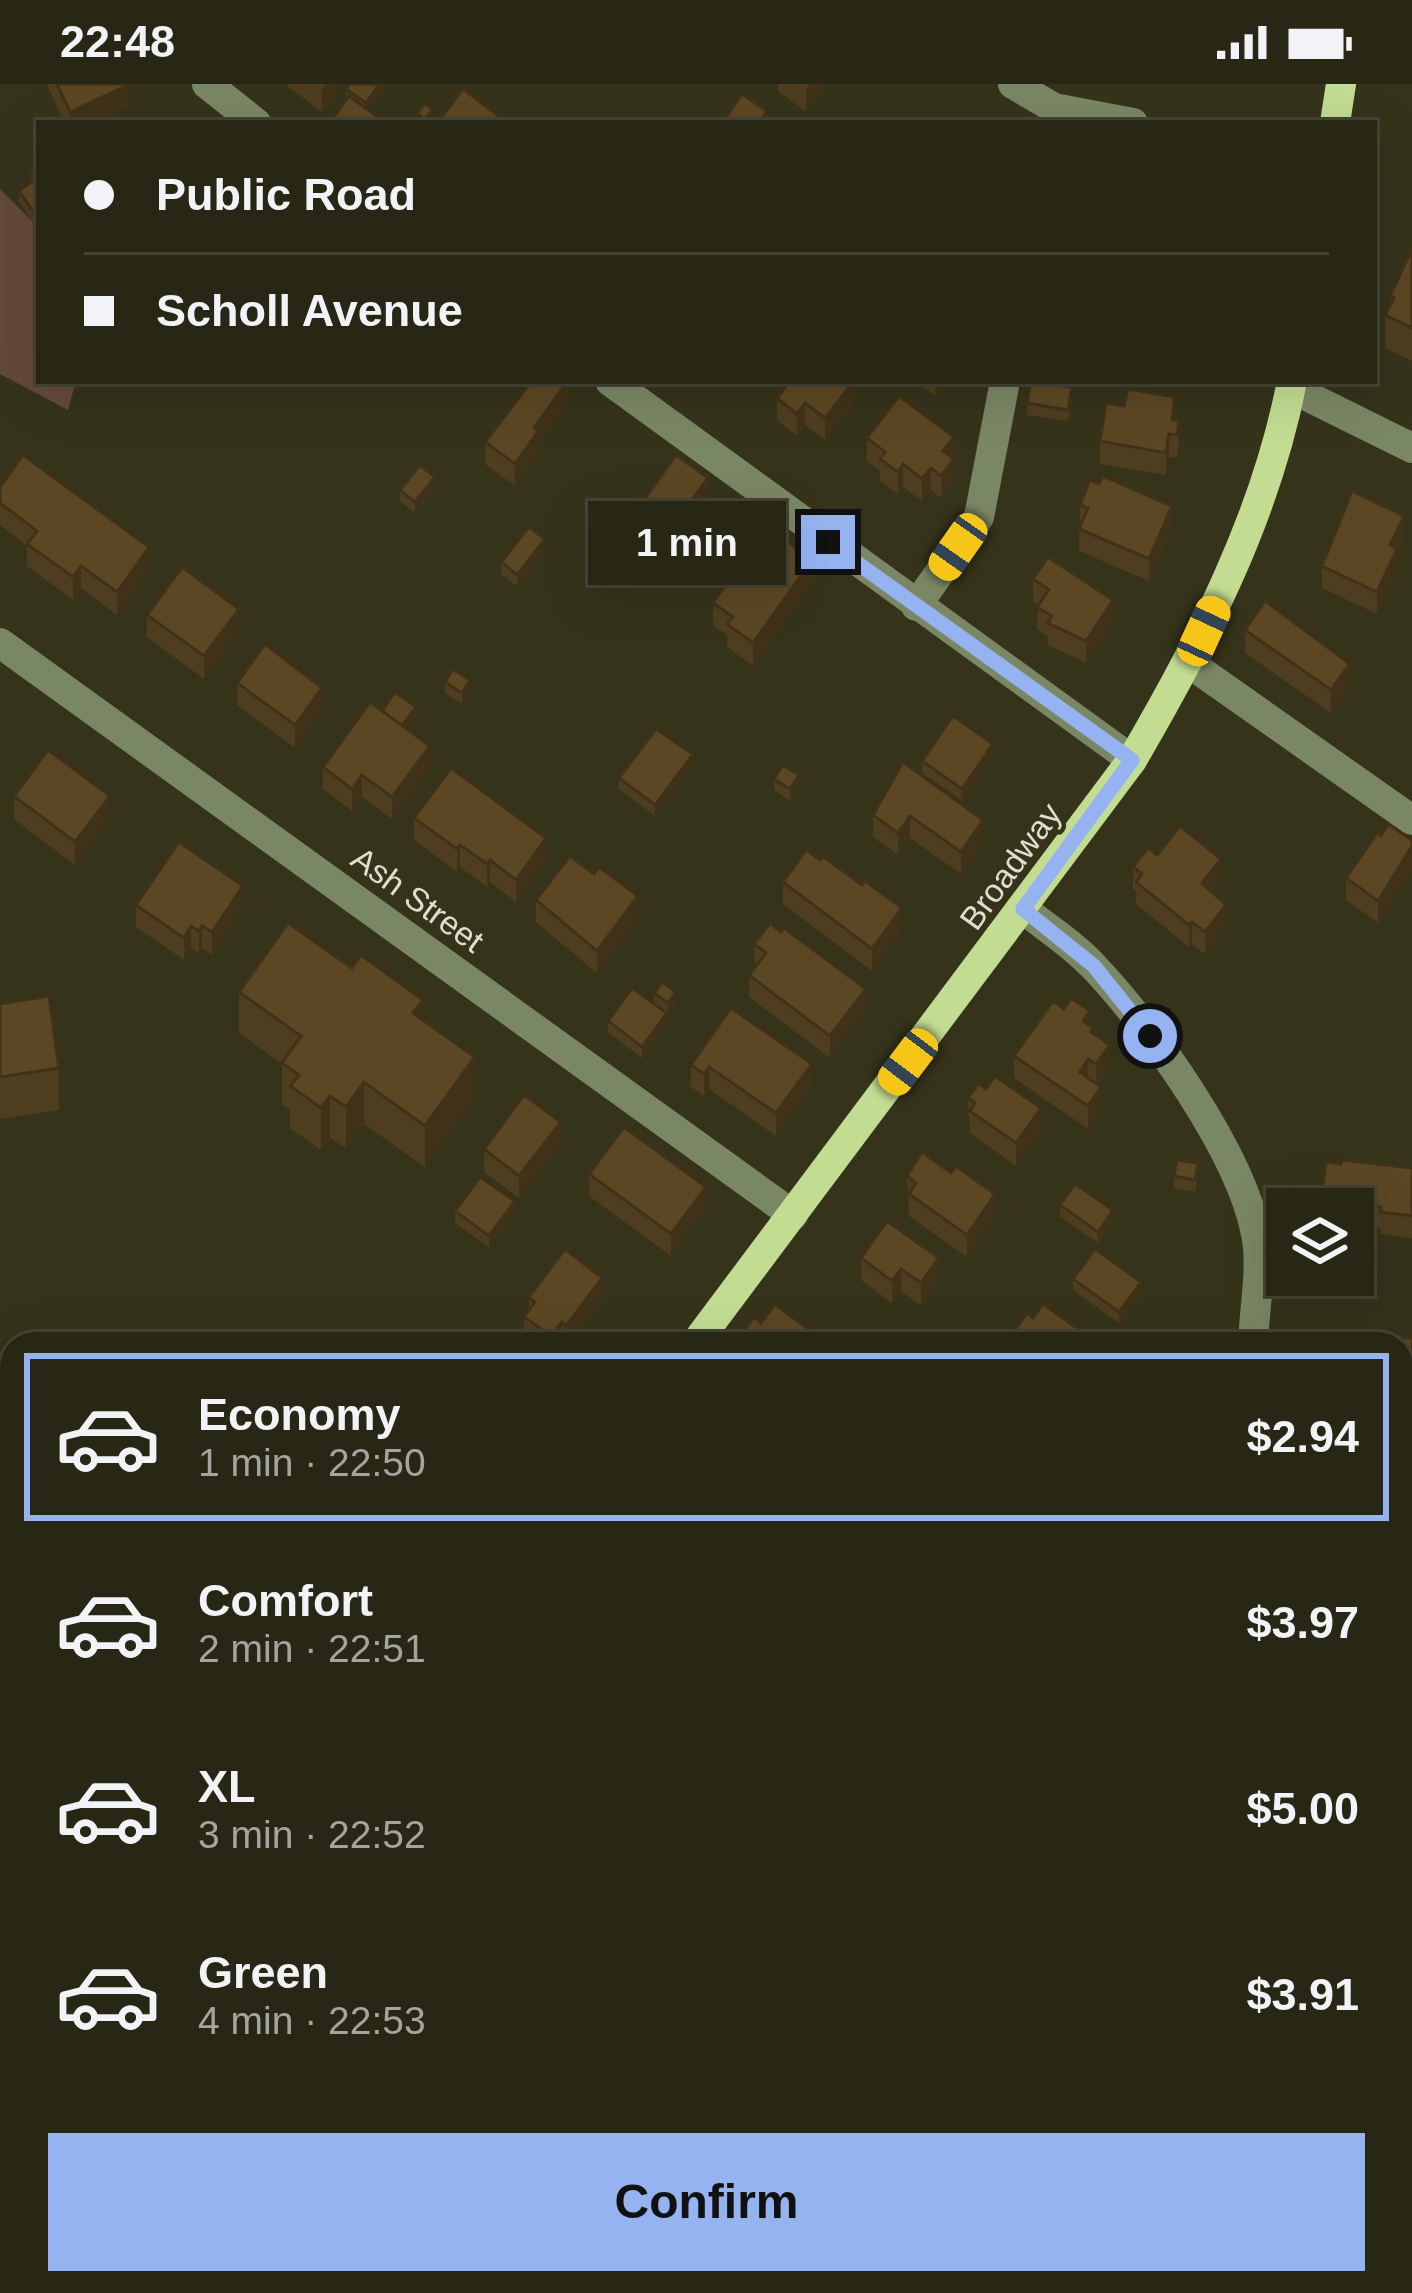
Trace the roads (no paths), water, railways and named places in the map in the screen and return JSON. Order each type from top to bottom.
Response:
[{"type":"main road","points":[[1335,120],[1341,84]]},
{"type":"main road","name":"Broadway","points":[[704,1332],[1132,760],[1189,663],[1233,568],[1292,385]]},
{"type":"street","points":[[207,84],[252,120]]},
{"type":"street","points":[[1035,99],[1121,120]]},
{"type":"street","points":[[614,384],[1132,760]]},
{"type":"street","points":[[916,606],[979,517],[1005,384]]},
{"type":"street","points":[[1292,385],[1412,448]]},
{"type":"street","name":"Ash Street","points":[[0,643],[793,1215]]},
{"type":"street","points":[[1189,663],[1412,820]]},
{"type":"street","points":[[1023,909],[1105,979],[1172,1067],[1213,1132],[1250,1206],[1258,1239],[1254,1332]]}]
